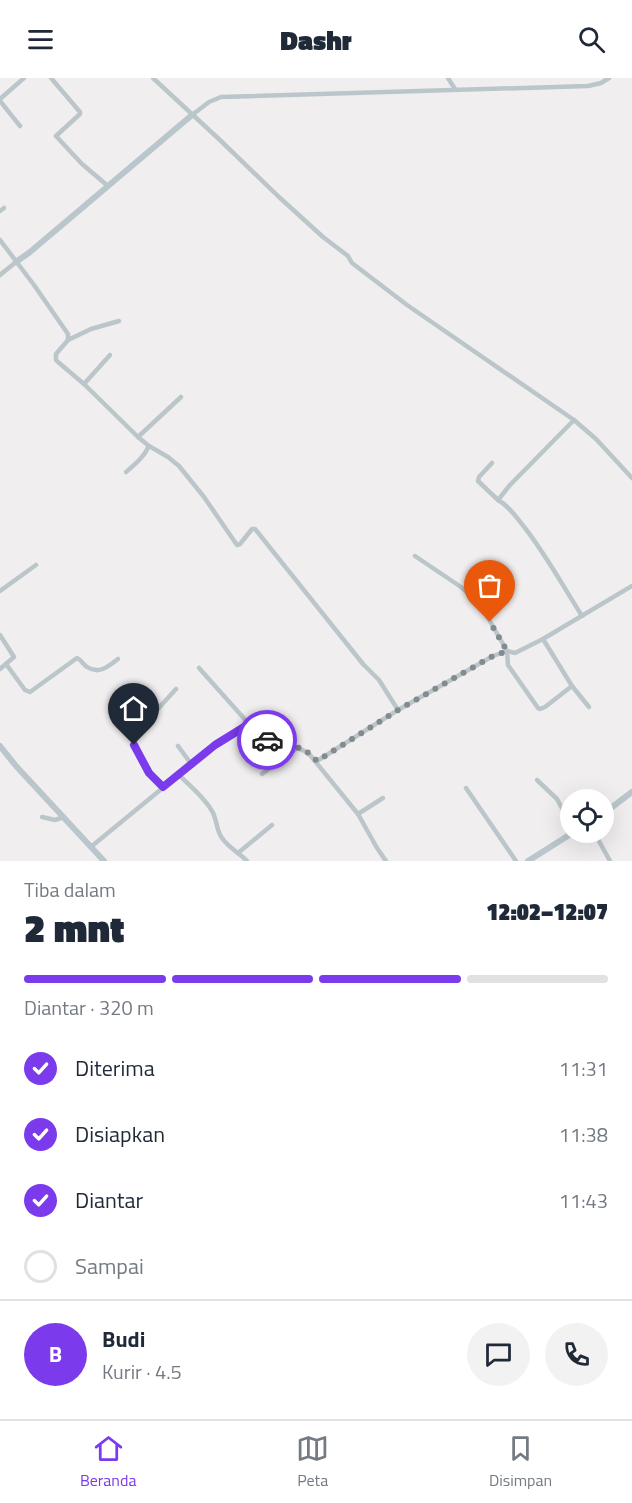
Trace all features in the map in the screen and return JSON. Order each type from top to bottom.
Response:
[{"type":"street","points":[[20,126],[0,100],[24,78]]},
{"type":"street","points":[[51,78],[80,112],[56,136],[82,164],[108,186]]},
{"type":"street","points":[[448,78],[455,89]]},
{"type":"street","points":[[594,78],[598,84]]},
{"type":"street","points":[[0,275],[192,115],[221,96],[588,86],[609,78]]},
{"type":"street","points":[[156,79],[279,197],[323,237],[348,256],[352,263],[407,305],[573,420],[596,439],[632,478]]},
{"type":"street","points":[[0,240],[68,334],[68,340]]},
{"type":"street","points":[[118,321],[91,329],[68,340],[56,354],[56,360],[138,437],[178,466],[204,497],[238,545],[252,529],[255,529],[363,664],[379,680],[398,710]]},
{"type":"street","points":[[84,384],[111,355]]},
{"type":"street","points":[[542,397],[547,392]]},
{"type":"street","points":[[138,437],[181,397]]},
{"type":"street","points":[[498,500],[573,420]]},
{"type":"street","points":[[126,472],[139,461],[149,446]]},
{"type":"street","points":[[492,463],[478,481],[512,512],[538,545],[582,616]]},
{"type":"street","points":[[415,556],[475,599],[507,651],[508,665],[539,709],[572,686]]},
{"type":"street","points":[[0,591],[36,565]]},
{"type":"street","points":[[317,761],[398,710],[493,656],[507,651],[515,653],[543,639],[632,586]]},
{"type":"street","points":[[0,635],[14,657],[0,669]]},
{"type":"street","points":[[543,639],[572,686],[589,707]]},
{"type":"street","points":[[6,664],[30,692],[76,658],[81,659],[87,667],[98,670],[118,659]]},
{"type":"street","points":[[199,668],[260,736],[268,741],[304,749],[317,761],[358,814],[386,861]]},
{"type":"street","points":[[163,787],[149,773],[134,745],[135,740],[156,711],[176,689]]},
{"type":"street","points":[[119,708],[135,740]]},
{"type":"street","points":[[92,846],[215,745],[249,724]]},
{"type":"street","points":[[0,746],[104,861]]},
{"type":"street","points":[[178,746],[192,765]]},
{"type":"street","points":[[262,774],[297,748]]},
{"type":"street","points":[[179,774],[206,802],[214,814],[219,835],[247,861]]},
{"type":"street","points":[[537,780],[560,805]]},
{"type":"street","points":[[466,788],[516,861]]},
{"type":"street","points":[[614,806],[632,792]]},
{"type":"street","points":[[358,814],[383,798]]},
{"type":"street","points":[[42,817],[55,820],[64,817]]},
{"type":"street","points":[[238,852],[272,825]]},
{"type":"street","points":[[528,861],[560,842]]},
{"type":"street","points":[[600,843],[610,861]]},
{"type":"way so far","points":[[267,740],[304,749],[317,761],[398,710],[493,656],[507,651],[490,622]]},
{"type":"route","points":[[134,745],[149,773],[163,787],[215,745],[249,724],[267,740]]}]
